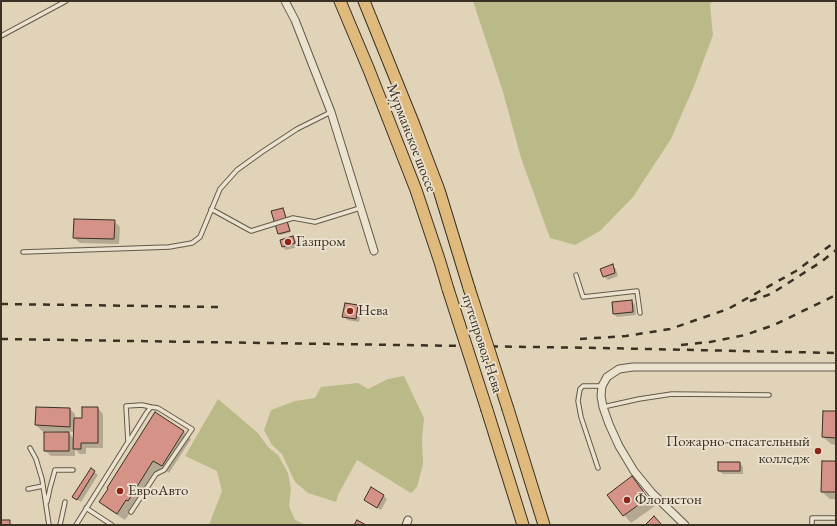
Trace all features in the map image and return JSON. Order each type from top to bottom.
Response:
[{"type":"main road","name":"Мурманское шоссе","points":[[340,1],[416,190],[448,289]]},
{"type":"main road","name":"Мурманское шоссе","points":[[364,1],[439,190],[468,288]]},
{"type":"main road","name":"путепровод Нева","points":[[468,288],[544,525]]},
{"type":"main road","name":"путепровод Нева","points":[[448,289],[523,525]]},
{"type":"street","points":[[285,1],[295,20],[331,112],[374,251]]},
{"type":"street","points":[[685,525],[652,493],[634,471],[619,446],[603,407],[601,396],[602,386],[606,377],[619,369],[633,367],[836,368]]},
{"type":"lane","points":[[1,36],[66,1]]},
{"type":"lane","points":[[23,252],[169,247],[192,243],[200,237],[220,189],[237,170],[298,128],[331,112]]},
{"type":"lane","points":[[212,209],[251,231],[293,218],[314,222],[360,208]]},
{"type":"lane","points":[[576,275],[584,296],[637,290],[640,313]]},
{"type":"lane","points":[[598,468],[581,417],[578,401],[580,389],[583,386],[602,386]]},
{"type":"lane","points":[[603,407],[672,394],[769,395]]},
{"type":"lane","points":[[128,442],[126,406],[142,405],[158,408],[192,429],[164,470],[156,474],[131,512]]},
{"type":"lane","points":[[76,525],[151,407]]},
{"type":"lane","points":[[30,448],[36,459],[42,478],[49,525]]},
{"type":"lane","points":[[46,505],[55,470],[73,470]]},
{"type":"lane","points":[[28,489],[43,486]]},
{"type":"lane","points":[[60,525],[65,502]]},
{"type":"lane","points":[[86,508],[112,525]]},
{"type":"lane","points":[[812,525],[812,518],[836,518]]},
{"type":"green space","points":[[473,1],[713,1],[710,4],[713,35],[694,86],[671,139],[633,197],[600,231],[575,245],[550,238],[521,158],[503,92]]},
{"type":"green space","points":[[404,376],[424,418],[422,440],[423,464],[417,487],[411,493],[357,460],[338,495],[336,502],[308,493],[295,482],[282,454],[272,445],[264,430],[271,410],[295,401],[315,398],[321,387],[358,383],[368,389],[388,379]]},
{"type":"green space","points":[[218,399],[258,433],[268,447],[278,455],[288,473],[291,490],[289,506],[295,520],[306,525],[209,525],[222,491],[217,471],[185,456]]},
{"type":"building","points":[[283,208],[290,231],[278,234],[271,211]]},
{"type":"building","points":[[74,219],[115,220],[114,239],[73,238]]},
{"type":"building","name":"Газпром","points":[[293,236],[295,243],[282,247],[280,240]]},
{"type":"building","points":[[613,264],[615,273],[603,277],[600,269]]},
{"type":"building","points":[[632,300],[633,312],[613,314],[612,302]]},
{"type":"building","name":"Нева","points":[[345,303],[358,305],[356,319],[342,317]]},
{"type":"building","points":[[36,407],[70,408],[70,427],[35,425]]},
{"type":"building","points":[[82,407],[98,407],[98,443],[81,443],[81,449],[73,449],[74,418],[82,418]]},
{"type":"building","points":[[823,411],[836,411],[836,438],[822,437]]},
{"type":"building","points":[[155,412],[184,431],[162,466],[153,461],[128,501],[126,500],[117,514],[99,502]]},
{"type":"building","points":[[44,432],[69,432],[69,451],[44,451]]},
{"type":"building","points":[[822,461],[836,461],[836,492],[821,492]]},
{"type":"building","points":[[718,462],[740,462],[740,471],[718,471]]},
{"type":"building","points":[[91,468],[95,471],[77,500],[72,497]]},
{"type":"building","points":[[632,476],[648,498],[623,516],[607,495]]},
{"type":"building","points":[[371,487],[384,495],[377,508],[364,500]]},
{"type":"building","points":[[654,516],[662,525],[646,524]]},
{"type":"building","points":[[1,520],[10,520],[10,525],[1,525]]},
{"type":"building","points":[[357,520],[366,525],[354,525]]},
{"type":"railway","points":[[580,339],[626,336],[670,329],[728,309],[796,271],[836,241]]},
{"type":"railway","points":[[750,301],[774,292],[821,262],[836,250]]},
{"type":"railway","points":[[681,345],[710,342],[745,335],[774,325],[836,295]]},
{"type":"railway","points":[[1,304],[218,307]]},
{"type":"railway","points":[[1,339],[836,353]]},
{"type":"place","name":"Газпром","points":[[288,242]]},
{"type":"place","name":"Нева","points":[[350,311]]},
{"type":"place","name":"Пожарно-спасательный колледж","points":[[818,451]]},
{"type":"place","name":"ЕвроАвто","points":[[120,491]]},
{"type":"place","name":"Флогистон","points":[[627,500]]}]
